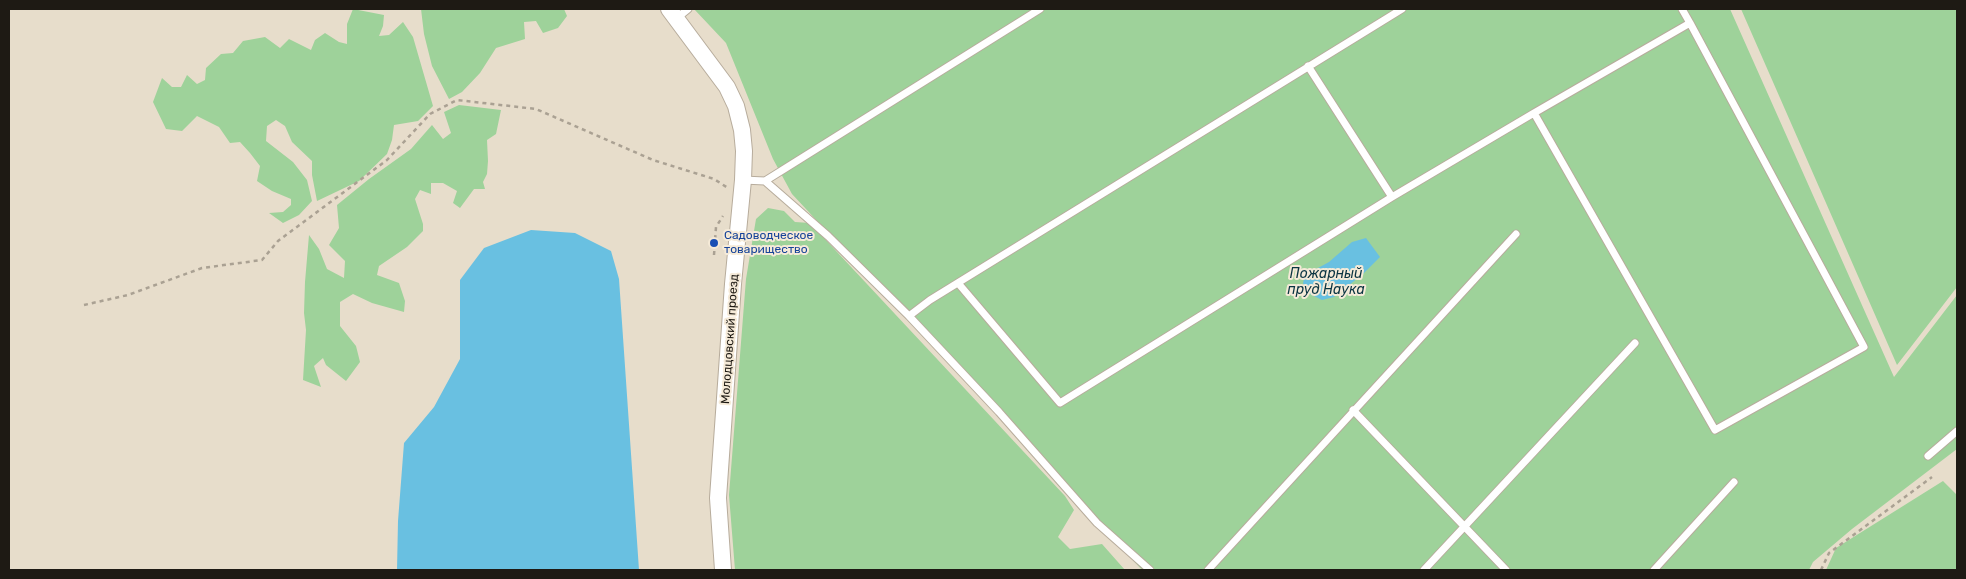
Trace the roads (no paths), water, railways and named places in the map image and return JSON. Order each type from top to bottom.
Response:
[{"type":"street","name":"Молодцовский проезд","points":[[678,12],[727,87],[736,106],[742,130],[744,151],[737,185],[733,284],[718,498],[722,570]]},
{"type":"lane","points":[[737,185],[765,181],[1040,9]]},
{"type":"lane","points":[[909,316],[930,300],[1402,9]]},
{"type":"lane","points":[[1534,113],[1715,430],[1864,347],[1682,9]]},
{"type":"lane","points":[[958,283],[1060,403],[1392,197],[1690,24]]},
{"type":"lane","points":[[1308,66],[1392,197]]},
{"type":"lane","points":[[765,181],[828,236],[909,316],[999,412],[1097,523],[1150,570]]},
{"type":"lane","points":[[1208,570],[1516,234]]},
{"type":"lane","points":[[1424,570],[1635,343]]},
{"type":"lane","points":[[1353,410],[1506,570]]},
{"type":"lane","points":[[1928,456],[1957,431]]},
{"type":"lane","points":[[1654,570],[1734,482]]},
{"type":"water","points":[[531,230],[575,233],[611,251],[619,279],[639,570],[397,570],[398,521],[404,443],[434,407],[460,359],[460,280],[484,248]]},
{"type":"water","name":"Пожарный пруд Наука","points":[[1366,238],[1380,257],[1363,274],[1334,297],[1322,300],[1308,293],[1303,283],[1305,275],[1329,262],[1352,242]]},
{"type":"place","name":"Садоводческое товарищество","points":[[714,243]]}]
